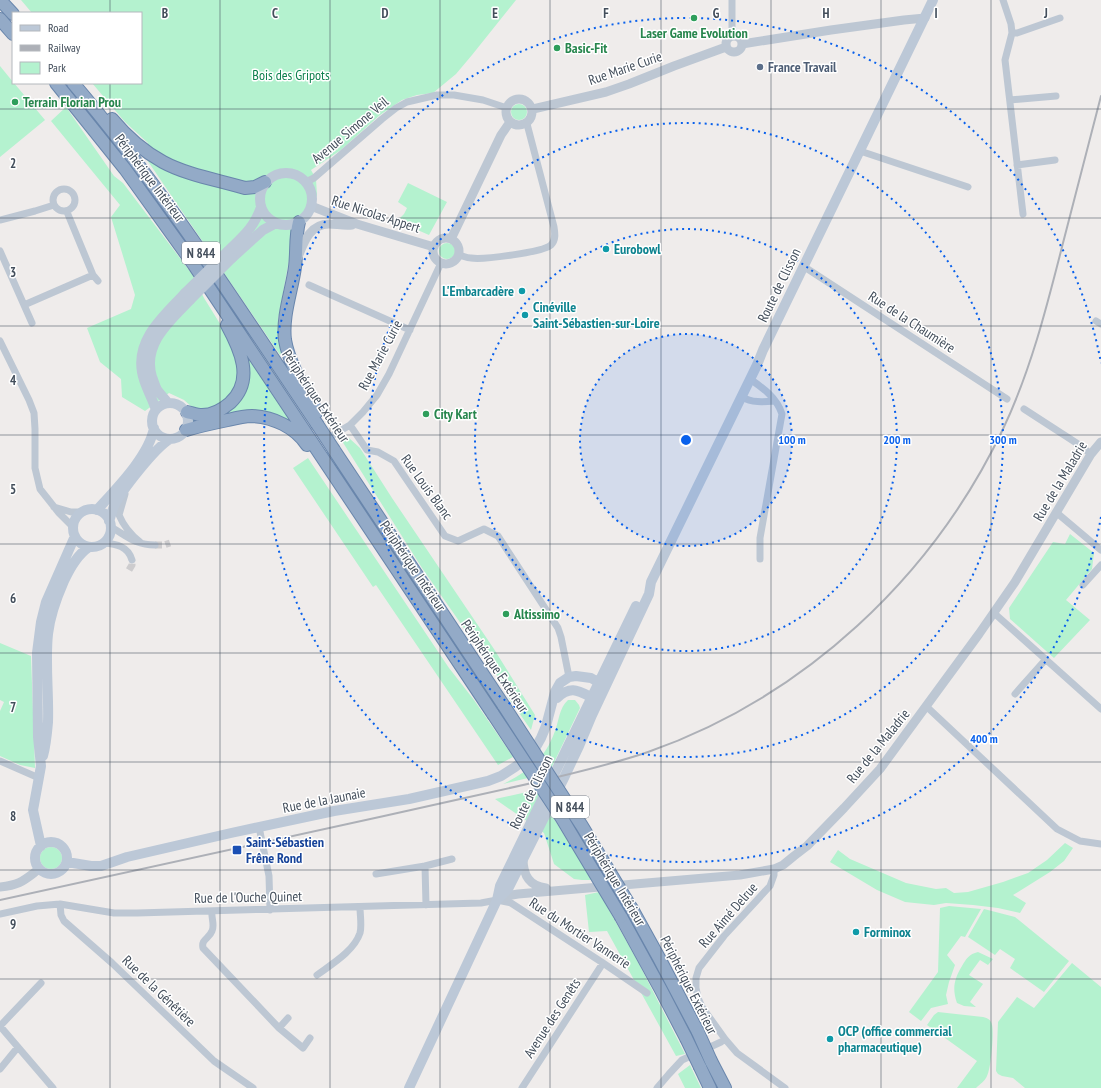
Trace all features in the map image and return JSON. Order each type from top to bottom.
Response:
[{"type":"highway","points":[[0,0],[12,13]]},
{"type":"highway","points":[[0,19],[12,33]]},
{"type":"highway","name":"Périphérique Intérieur","points":[[57,84],[125,170],[176,238],[222,306],[320,459],[341,485],[573,836],[621,917],[661,990],[710,1088]]},
{"type":"highway","points":[[75,85],[87,91],[132,141],[163,162],[182,170],[245,188],[255,187],[265,182]]},
{"type":"highway","name":"Périphérique Extérieur","points":[[75,85],[179,220],[317,424],[582,826],[632,909],[669,976],[725,1088]]},
{"type":"highway","points":[[298,222],[295,266],[287,310],[285,338],[292,364],[319,416],[317,424]]},
{"type":"highway","points":[[186,412],[202,415],[212,413],[227,406],[236,397],[242,384],[244,376],[243,360],[222,316],[222,306]]},
{"type":"highway","points":[[186,430],[212,423],[257,416],[273,420],[287,426],[307,439]]},
{"type":"main road","name":"Route de Clisson","points":[[497,900],[508,889],[572,761],[570,754],[644,591],[651,582],[742,397],[803,266],[933,0]]},
{"type":"main road","points":[[283,173],[293,174],[306,182],[311,191],[312,201],[311,206],[304,218],[298,222],[287,225],[276,223],[266,217],[261,208],[260,202],[260,192],[265,182],[273,176],[283,173]]},
{"type":"main road","points":[[156,410],[142,374],[144,347],[149,335],[153,328],[188,297],[230,255],[255,222],[261,208]]},
{"type":"main road","points":[[230,255],[263,230],[276,223]]},
{"type":"main road","points":[[168,403],[158,390],[153,378],[150,366],[151,355],[159,334],[188,297]]},
{"type":"main road","points":[[168,403],[174,403],[183,408],[189,421],[186,430],[178,438],[170,439],[160,436],[154,428],[152,418],[156,410],[161,405],[168,403]]},
{"type":"main road","points":[[97,510],[144,453],[154,428]]},
{"type":"main road","points":[[41,761],[45,748],[48,714],[48,633],[60,590],[70,569],[79,556],[89,547],[104,543],[109,536],[114,506],[146,462],[165,442],[170,439]]},
{"type":"main road","points":[[41,846],[33,810],[41,766],[38,737],[37,653],[41,622],[46,602],[74,532],[76,519],[87,510],[97,510],[106,516],[110,524]]},
{"type":"main road","points":[[74,532],[81,543],[89,547]]},
{"type":"main road","points":[[557,698],[566,691],[573,690],[581,692],[599,688],[591,678],[581,676],[569,677]]},
{"type":"main road","name":"Rue de la Jaunaie","points":[[550,708],[555,704],[560,690],[567,687],[569,677]]},
{"type":"main road","name":"Rue de la Jaunaie","points":[[67,862],[101,866],[127,858],[259,827],[334,811],[409,799],[488,781],[502,776],[532,754],[546,726],[555,692],[558,686],[569,677]]},
{"type":"main road","name":"Route de Clisson","points":[[409,1088],[497,900],[500,886],[599,688]]},
{"type":"main road","points":[[50,842],[55,842],[60,844],[66,852],[67,862],[63,869],[56,874],[45,873],[36,866],[36,851],[41,846],[50,842]]},
{"type":"street","points":[[732,0],[732,36]]},
{"type":"street","points":[[1003,0],[1011,24],[1012,33],[1005,60],[1023,214]]},
{"type":"street","points":[[742,44],[831,30],[925,18]]},
{"type":"street","points":[[1012,33],[1017,33],[1060,18]]},
{"type":"street","points":[[732,36],[738,37],[740,38],[742,44],[740,49],[734,53],[729,51],[726,47],[726,41],[732,36]]},
{"type":"street","name":"Rue Marie Curie","points":[[533,109],[623,86],[726,47]]},
{"type":"street","name":"Avenue Simone Veil","points":[[306,182],[314,178],[382,119],[396,108],[407,102],[437,95],[454,95],[482,100],[507,108]]},
{"type":"street","points":[[1010,100],[1056,96]]},
{"type":"street","points":[[519,99],[528,102],[533,109],[532,117],[527,124],[518,126],[510,122],[506,114],[507,108],[511,102],[519,99]]},
{"type":"street","points":[[452,239],[501,135],[510,122]]},
{"type":"street","points":[[459,255],[472,259],[510,255],[540,250],[553,243],[555,235],[554,227],[527,124]]},
{"type":"street","points":[[860,151],[968,187]]},
{"type":"street","points":[[1017,164],[1055,160]]},
{"type":"street","points":[[62,189],[72,192],[75,197],[76,204],[67,212],[61,212],[56,209],[54,205],[53,200],[55,195],[62,189]]},
{"type":"street","points":[[0,220],[54,205]]},
{"type":"street","name":"Rue Nicolas Appert","points":[[311,206],[357,224],[434,248]]},
{"type":"street","points":[[67,212],[93,275],[98,281]]},
{"type":"street","points":[[295,266],[306,238],[312,231],[327,224],[357,224]]},
{"type":"street","points":[[445,238],[452,239],[458,246],[459,255],[452,263],[440,263],[434,257],[434,248],[436,244],[445,238]]},
{"type":"street","points":[[0,251],[32,323]]},
{"type":"street","name":"Rue Marie Curie","points":[[323,442],[350,424],[363,412],[377,395],[410,330],[440,263]]},
{"type":"street","name":"Rue de la Chaumière","points":[[803,266],[1007,399]]},
{"type":"street","points":[[24,305],[93,275]]},
{"type":"street","points":[[310,285],[410,330]]},
{"type":"street","points":[[0,341],[34,413],[35,468],[40,489],[74,532]]},
{"type":"street","points":[[750,379],[771,395],[779,405],[782,414],[760,538],[760,559]]},
{"type":"street","points":[[742,397],[748,401],[775,401]]},
{"type":"street","points":[[1024,409],[1091,454]]},
{"type":"street","name":"Rue Louis Blanc","points":[[350,424],[366,450],[378,452],[394,461],[445,536],[458,541],[484,528],[498,536],[558,628],[569,677]]},
{"type":"street","name":"Rue de la Maladrie","points":[[497,900],[512,895],[560,890],[740,875],[774,869],[783,865],[807,846],[880,769],[927,707],[1015,582],[1091,454],[1101,442]]},
{"type":"street","points":[[129,484],[119,515],[125,528],[140,542]]},
{"type":"street","points":[[54,507],[71,512],[83,512]]},
{"type":"street","points":[[1057,513],[1100,547]]},
{"type":"street","points":[[110,524],[131,540],[155,545]]},
{"type":"street","points":[[104,543],[117,545],[128,551],[132,560]]},
{"type":"street","points":[[1083,585],[1101,565]]},
{"type":"street","points":[[994,613],[1101,709]]},
{"type":"street","points":[[37,653],[48,684]]},
{"type":"street","points":[[1015,694],[1046,659]]},
{"type":"street","points":[[927,707],[1057,829],[1080,841],[1101,844]]},
{"type":"street","points":[[0,761],[39,778]]},
{"type":"street","points":[[259,827],[269,876],[270,910]]},
{"type":"street","name":"Rue de la Maladrie","points":[[523,858],[523,868],[533,884],[541,888],[560,890]]},
{"type":"street","points":[[376,874],[425,866],[452,859]]},
{"type":"street","points":[[425,866],[426,905]]},
{"type":"street","points":[[0,887],[23,881],[39,869]]},
{"type":"street","name":"Rue Aimé Delrue","points":[[725,1039],[702,1007],[698,998],[696,978],[699,968],[724,936],[770,886],[774,875],[774,869]]},
{"type":"street","name":"Rue de l'Ouche Quinet","points":[[0,914],[37,906],[60,904],[114,913],[481,904],[497,900]]},
{"type":"street","name":"Rue du Mortier Vannerie","points":[[497,900],[511,903],[647,993]]},
{"type":"street","name":"Rue de la Génêtière","points":[[60,904],[61,915],[64,921],[112,963],[214,1061],[252,1088]]},
{"type":"street","points":[[317,975],[335,962],[354,944],[360,932],[360,907]]},
{"type":"street","points":[[212,911],[213,930],[204,940],[202,944],[203,948],[280,1028],[303,1048],[310,1038]]},
{"type":"street","name":"Avenue des Genêts","points":[[522,1088],[603,963]]},
{"type":"street","points":[[41,982],[0,1026],[8,1033],[53,1088]]},
{"type":"street","points":[[280,1028],[288,1018]]},
{"type":"street","points":[[657,1088],[682,1060],[725,1039],[737,1053],[785,1088]]},
{"type":"street","points":[[0,1069],[18,1047]]},
{"type":"green space","name":"Bois des Gripots","points":[[21,0],[516,0],[456,74],[433,93],[417,95],[402,100],[380,115],[341,150],[311,170],[316,179],[317,195],[308,219],[301,227],[292,244],[278,320],[282,353],[280,355],[145,157],[148,143],[125,122],[93,84],[142,84],[142,12],[31,12]]},
{"type":"green space","name":"Terrain Florian Prou","points":[[0,66],[12,81],[12,84],[15,84],[45,120],[0,157]]},
{"type":"green space","points":[[519,104],[526,109],[527,112],[522,119],[519,120],[512,115],[511,112],[516,105]]},
{"type":"green space","points":[[66,107],[114,176],[123,183],[192,274],[204,298],[235,348],[249,359],[290,421],[284,426],[251,419],[191,432],[193,408],[184,400],[169,393],[145,411],[122,397],[121,379],[100,362],[87,328],[131,309],[135,295],[111,217],[120,205],[51,121]]},
{"type":"green space","points":[[408,183],[447,202],[429,235],[397,221],[404,214],[407,208],[398,202]]},
{"type":"green space","points":[[444,243],[450,243],[455,248],[453,257],[450,259],[444,259],[439,254],[439,248]]},
{"type":"green space","points":[[349,438],[360,448],[494,649],[535,715],[531,730],[508,697],[503,684],[422,568],[342,441]]},
{"type":"green space","points":[[308,458],[449,668],[474,700],[513,757],[498,765],[376,585],[373,587],[293,468]]},
{"type":"green space","points":[[1070,534],[1094,553],[1092,569],[1066,600],[1090,620],[1054,658],[1010,619],[1009,608],[1053,542],[1065,544]]},
{"type":"green space","points":[[0,643],[31,656],[35,768],[20,765],[0,756],[0,711],[4,702],[0,700]]},
{"type":"green space","points":[[568,700],[575,700],[580,708],[549,773],[503,784],[521,774],[541,757],[551,741],[561,711]]},
{"type":"green space","points":[[536,790],[592,880],[574,879],[554,864],[544,833],[495,799]]},
{"type":"green space","points":[[1065,843],[1073,848],[1064,861],[1050,872],[1013,895],[1026,903],[1020,913],[998,908],[973,905],[946,903],[934,905],[905,902],[877,890],[830,862],[838,850],[850,859],[906,883],[936,889],[946,888],[954,893],[968,892],[1028,873],[1047,860]]},
{"type":"green space","points":[[51,847],[59,850],[62,858],[59,866],[51,869],[43,866],[40,858],[43,850]]},
{"type":"green space","points":[[599,892],[638,962],[685,1054],[676,1056],[607,931],[589,932],[585,895]]},
{"type":"green space","points":[[949,906],[981,909],[965,937],[961,936],[947,955],[955,965],[946,995],[948,1004],[931,1008],[921,1021],[909,1012],[938,972],[940,908]]},
{"type":"green space","points":[[984,909],[1015,917],[1069,961],[1044,992],[1010,968],[1015,959],[1000,949],[995,955],[968,937]]},
{"type":"green space","points":[[978,952],[993,959],[988,965],[980,960],[969,975],[983,984],[970,1002],[976,1007],[964,1006],[957,1003],[954,989],[956,980],[966,959],[970,955]]},
{"type":"green space","points":[[1072,963],[1101,987],[1101,1088],[1025,1088],[1013,1078],[1002,1076],[996,1071],[998,1022],[1017,997],[1034,1008]]},
{"type":"green space","points":[[938,1012],[983,1017],[991,1022],[993,1029],[991,1059],[987,1076],[976,1088],[957,1088],[977,1061],[927,1025]]},
{"type":"green space","points":[[690,1065],[701,1088],[685,1088],[678,1074]]},
{"type":"tunnel","points":[[155,545],[170,543]]},
{"type":"tunnel","points":[[129,570],[132,565],[132,560]]},
{"type":"railway","points":[[0,900],[532,783],[619,761],[648,752],[705,728],[759,699],[810,665],[857,626],[901,582],[940,535],[974,483],[1003,429],[1022,384],[1038,338],[1101,96]]},
{"type":"place","name":"Laser Game Evolution","points":[[694,18]]},
{"type":"place","name":"Basic-Fit","points":[[557,48]]},
{"type":"place","name":"France Travail","points":[[760,67]]},
{"type":"place","name":"Terrain Florian Prou","points":[[15,102]]},
{"type":"place","name":"Eurobowl","points":[[606,249]]},
{"type":"place","name":"L'Embarcadère","points":[[522,291]]},
{"type":"place","name":"Cinéville Saint-Sébastien-sur-Loire","points":[[525,315]]},
{"type":"place","name":"City Kart","points":[[426,414]]},
{"type":"place","name":"Altissimo","points":[[506,614]]},
{"type":"place","name":"Saint-Sébastien Frêne Rond","points":[[237,850]]},
{"type":"place","name":"Forminox","points":[[856,932]]},
{"type":"place","name":"OCP (office commercial pharmaceutique)","points":[[830,1039]]}]
